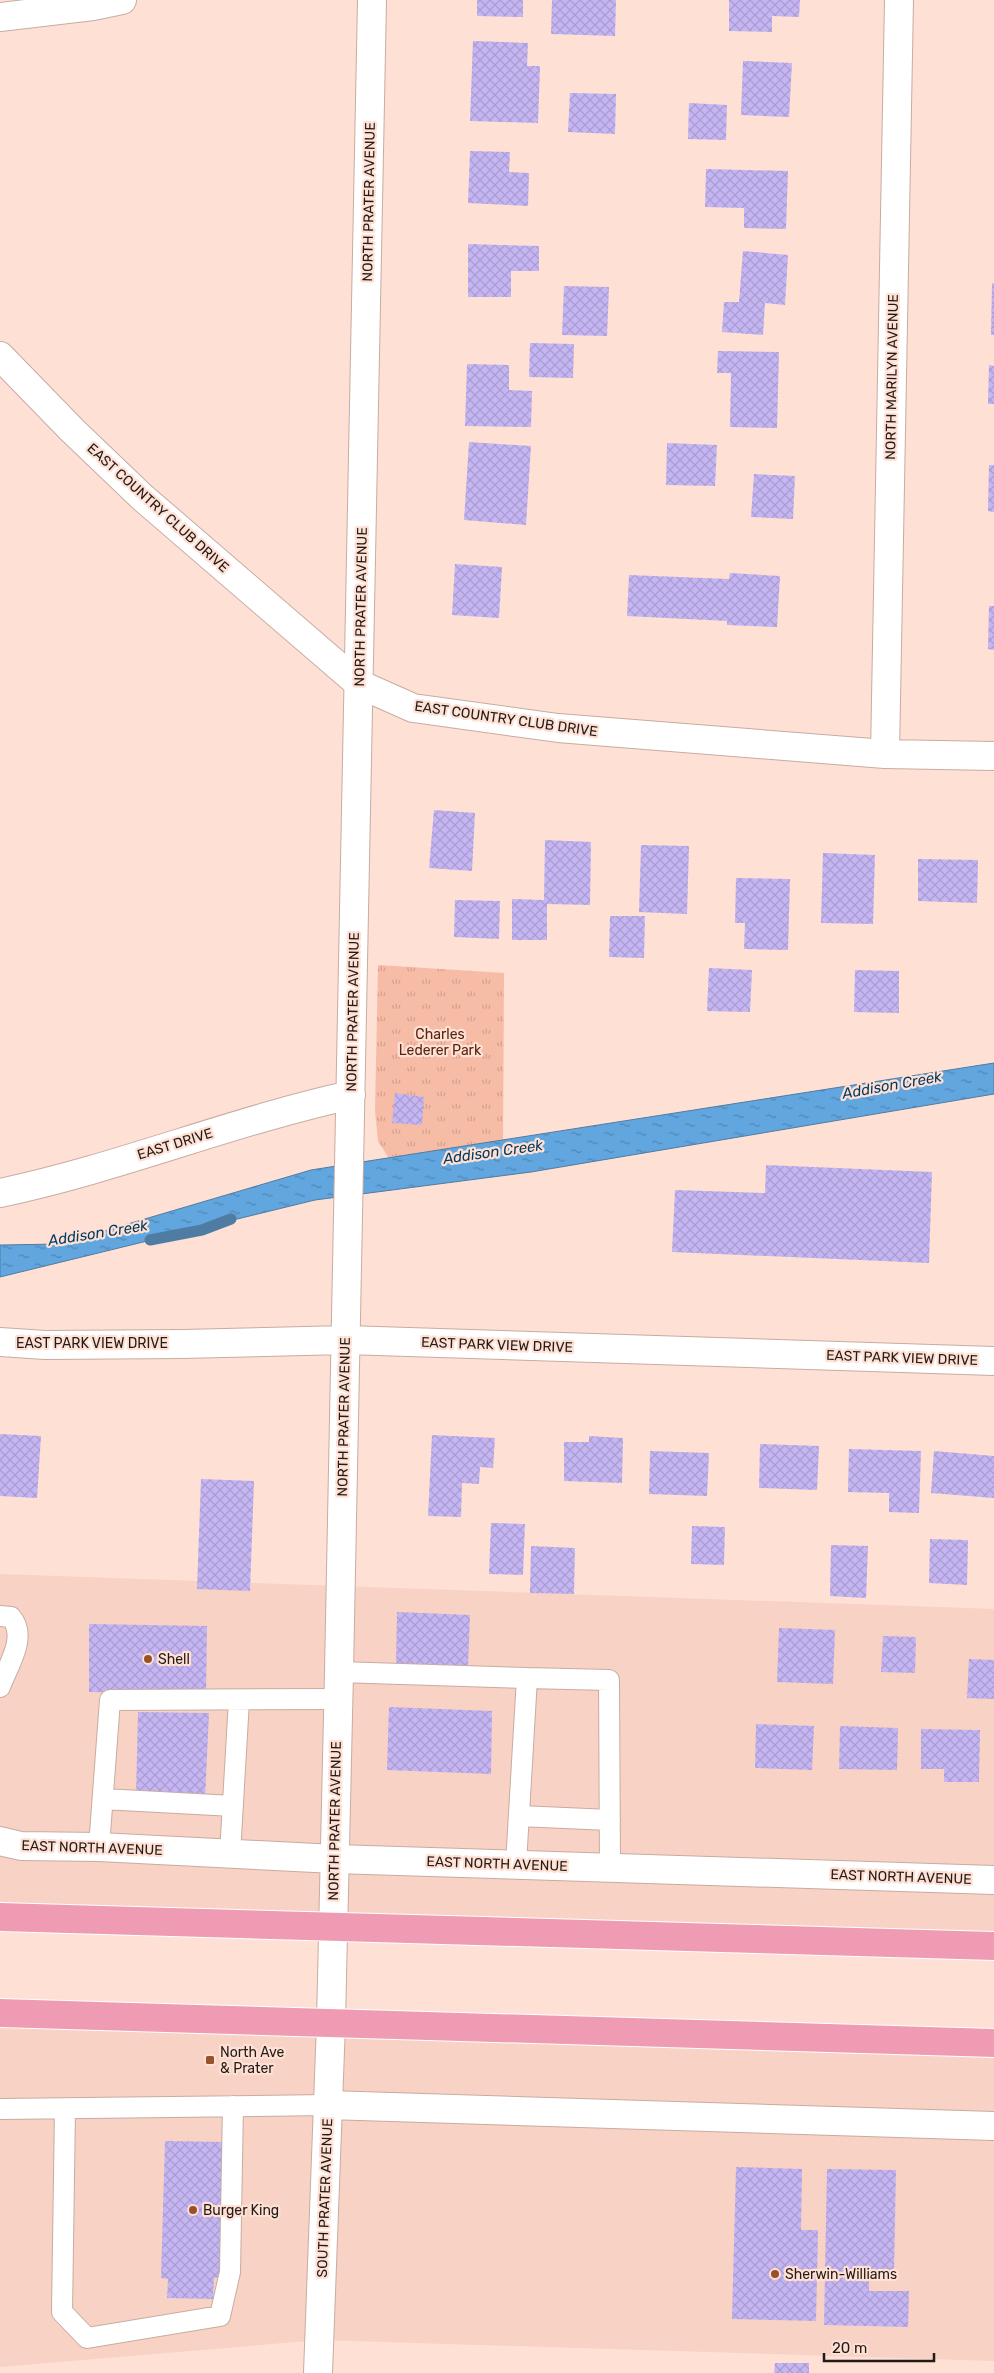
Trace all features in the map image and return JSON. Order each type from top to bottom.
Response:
[{"type":"main road","points":[[0,1917],[994,1946]]},
{"type":"main road","points":[[0,2013],[994,2042]]},
{"type":"street","points":[[0,17],[93,6],[122,0]]},
{"type":"street","name":"NORTH PRATER AVENUE","points":[[331,2023],[372,0]]},
{"type":"street","name":"NORTH MARILYN AVENUE","points":[[885,754],[899,0]]},
{"type":"street","name":"EAST COUNTRY CLUB DRIVE","points":[[0,356],[142,498],[359,684],[413,708],[548,727],[885,754],[994,756]]},
{"type":"street","name":"EAST DRIVE","points":[[0,1193],[43,1184],[295,1108],[351,1095]]},
{"type":"street","name":"EAST PARK VIEW DRIVE","points":[[0,1342],[44,1345],[346,1340],[994,1361]]},
{"type":"street","name":"EAST NORTH AVENUE","points":[[0,1841],[20,1846],[99,1847],[335,1859],[994,1880]]},
{"type":"street","name":"SOUTH PRATER AVENUE","points":[[318,2373],[331,2023]]},
{"type":"street","points":[[328,2105],[994,2126]]},
{"type":"lane","points":[[0,1616],[11,1617],[18,1625],[19,1637],[0,1686]]},
{"type":"lane","points":[[339,1672],[609,1680],[610,1868]]},
{"type":"lane","points":[[516,1864],[527,1678]]},
{"type":"lane","points":[[99,1847],[110,1700],[338,1699]]},
{"type":"lane","points":[[230,1854],[239,1700]]},
{"type":"lane","points":[[102,1799],[233,1806]]},
{"type":"lane","points":[[519,1816],[610,1820]]},
{"type":"lane","points":[[0,2109],[328,2105]]},
{"type":"lane","points":[[65,2108],[62,2312],[87,2338],[220,2316],[230,2272],[233,2106]]},
{"type":"shaded area","points":[[0,1574],[994,1609],[994,1946],[0,1917]]},
{"type":"shaded area","points":[[0,2013],[994,2043],[994,2361],[320,2340],[0,2367]]},
{"type":"green space","name":"Charles Lederer Park","points":[[378,965],[504,973],[503,1148],[388,1157],[378,1141],[375,1111]]},
{"type":"water","points":[[994,1063],[994,1094],[531,1172],[315,1200],[0,1277],[0,1245],[60,1244],[311,1170]]},
{"type":"building","points":[[477,0],[523,0],[523,17],[477,16]]},
{"type":"building","points":[[552,0],[616,0],[615,36],[551,34]]},
{"type":"building","points":[[729,0],[800,0],[799,17],[772,16],[772,32],[729,31]]},
{"type":"building","points":[[473,41],[528,43],[527,66],[540,66],[538,123],[470,121]]},
{"type":"building","points":[[743,61],[792,63],[789,117],[741,115]]},
{"type":"building","points":[[570,93],[616,94],[615,134],[568,132]]},
{"type":"building","points":[[689,103],[727,105],[726,140],[688,139]]},
{"type":"building","points":[[470,151],[510,152],[509,172],[529,173],[528,206],[468,203]]},
{"type":"building","points":[[706,169],[788,171],[786,229],[744,228],[744,208],[705,207]]},
{"type":"building","points":[[468,244],[539,246],[539,271],[511,271],[511,297],[468,297]]},
{"type":"building","points":[[743,251],[788,255],[785,305],[765,303],[763,335],[722,332],[724,302],[739,302]]},
{"type":"building","points":[[992,283],[994,284],[994,335],[991,335]]},
{"type":"building","points":[[564,286],[609,287],[607,336],[562,335]]},
{"type":"building","points":[[530,343],[574,344],[573,378],[529,377]]},
{"type":"building","points":[[718,351],[779,352],[777,428],[730,427],[731,373],[717,373]]},
{"type":"building","points":[[467,364],[509,365],[509,390],[532,391],[531,427],[465,426]]},
{"type":"building","points":[[989,365],[994,366],[994,404],[988,404]]},
{"type":"building","points":[[469,442],[531,446],[526,525],[464,520]]},
{"type":"building","points":[[667,443],[717,445],[715,486],[666,485]]},
{"type":"building","points":[[989,465],[994,465],[994,512],[988,511]]},
{"type":"building","points":[[754,474],[795,476],[793,519],[751,517]]},
{"type":"building","points":[[455,564],[502,567],[499,618],[452,615]]},
{"type":"building","points":[[730,573],[780,576],[777,627],[727,625],[727,621],[627,616],[629,575],[729,579]]},
{"type":"building","points":[[989,606],[994,606],[994,650],[988,649]]},
{"type":"building","points":[[434,810],[475,813],[472,871],[429,868]]},
{"type":"building","points":[[545,840],[591,842],[590,905],[547,904],[547,940],[512,940],[512,899],[544,900]]},
{"type":"building","points":[[641,845],[689,846],[687,914],[639,912]]},
{"type":"building","points":[[823,853],[875,855],[873,924],[821,923]]},
{"type":"building","points":[[918,859],[978,860],[977,903],[918,901]]},
{"type":"building","points":[[736,878],[790,879],[788,950],[744,949],[745,923],[735,923]]},
{"type":"building","points":[[455,900],[500,901],[499,939],[454,937]]},
{"type":"building","points":[[610,916],[645,916],[644,958],[609,957]]},
{"type":"building","points":[[709,968],[752,970],[750,1012],[707,1011]]},
{"type":"building","points":[[855,970],[899,971],[899,1013],[854,1012]]},
{"type":"building","points":[[395,1093],[424,1097],[422,1125],[392,1123]]},
{"type":"building","points":[[766,1165],[932,1172],[929,1263],[672,1252],[675,1190],[765,1193]]},
{"type":"building","points":[[0,1434],[41,1436],[37,1498],[0,1496]]},
{"type":"building","points":[[432,1435],[495,1438],[493,1468],[480,1467],[479,1484],[462,1483],[461,1517],[428,1516]]},
{"type":"building","points":[[589,1436],[623,1438],[622,1483],[564,1481],[564,1442],[589,1442]]},
{"type":"building","points":[[760,1444],[819,1446],[817,1490],[759,1488]]},
{"type":"building","points":[[849,1449],[921,1451],[919,1513],[889,1512],[889,1493],[848,1492]]},
{"type":"building","points":[[650,1451],[709,1453],[707,1496],[649,1494]]},
{"type":"building","points":[[934,1451],[994,1456],[994,1498],[931,1493]]},
{"type":"building","points":[[201,1479],[254,1481],[250,1591],[197,1589]]},
{"type":"building","points":[[491,1523],[525,1524],[523,1575],[489,1574]]},
{"type":"building","points":[[692,1526],[725,1527],[724,1565],[691,1564]]},
{"type":"building","points":[[930,1539],[968,1540],[967,1585],[929,1583]]},
{"type":"building","points":[[831,1545],[868,1546],[866,1598],[830,1596]]},
{"type":"building","points":[[531,1546],[575,1548],[574,1594],[530,1593]]},
{"type":"building","points":[[397,1612],[470,1615],[468,1666],[396,1664]]},
{"type":"building","name":"Shell","points":[[89,1624],[207,1626],[206,1694],[89,1692]]},
{"type":"building","points":[[779,1628],[835,1630],[833,1684],[777,1682]]},
{"type":"building","points":[[883,1636],[916,1637],[915,1673],[881,1672]]},
{"type":"building","points":[[969,1659],[994,1660],[994,1699],[967,1698]]},
{"type":"building","points":[[389,1707],[492,1711],[491,1774],[387,1770]]},
{"type":"building","points":[[138,1712],[209,1713],[205,1799],[136,1796]]},
{"type":"building","points":[[756,1724],[814,1726],[812,1770],[755,1768]]},
{"type":"building","points":[[840,1726],[898,1728],[897,1770],[839,1769]]},
{"type":"building","points":[[921,1729],[980,1730],[979,1782],[944,1782],[944,1769],[921,1769]]},
{"type":"building","name":"Burger King","points":[[165,2141],[224,2142],[221,2277],[214,2278],[213,2299],[167,2298],[168,2279],[161,2278]]},
{"type":"building","name":"Sherwin-Williams","points":[[736,2167],[802,2169],[801,2230],[818,2230],[816,2321],[732,2319]]},
{"type":"building","points":[[827,2169],[896,2170],[894,2272],[869,2272],[869,2291],[909,2291],[908,2327],[824,2325]]},
{"type":"building","points":[[775,2363],[809,2363],[809,2373],[774,2373]]},
{"type":"waterway","name":"Addison Creek","points":[[150,1240],[202,1230],[231,1219]]},
{"type":"place","name":"Shell","points":[[148,1659]]},
{"type":"place","name":"North Ave & Prater","points":[[210,2060]]},
{"type":"place","name":"Burger King","points":[[193,2210]]},
{"type":"place","name":"Sherwin-Williams","points":[[775,2274]]}]
